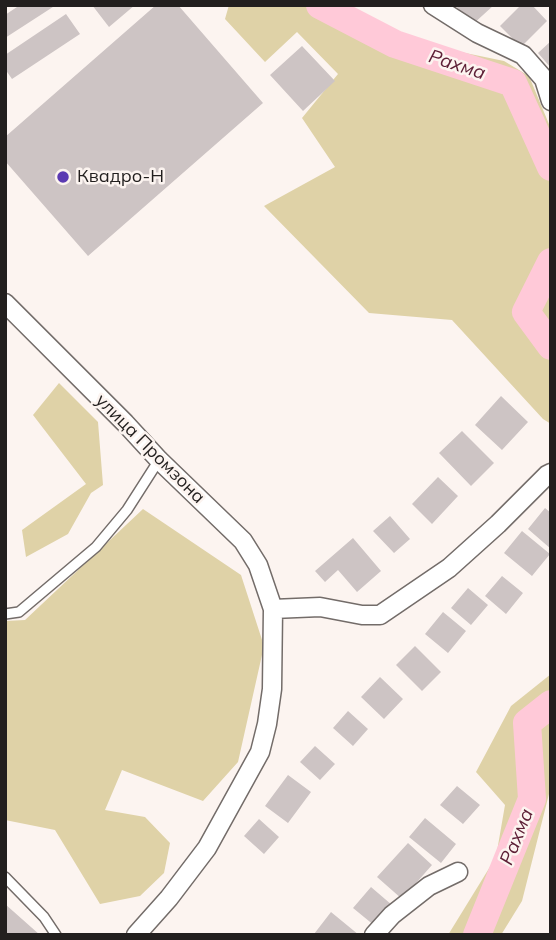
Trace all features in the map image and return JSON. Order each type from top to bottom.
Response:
[{"type":"street","points":[[433,5],[478,33],[523,55],[544,79],[551,101]]},
{"type":"street","name":"улица Промзона","points":[[5,303],[159,460],[243,541],[258,565],[273,609],[272,689],[260,752],[207,848],[169,898],[136,935]]},
{"type":"street","points":[[273,609],[320,607],[362,615],[380,615],[449,568],[551,473]]},
{"type":"street","points":[[374,935],[392,915],[429,886],[458,872]]},
{"type":"lane","points":[[5,614],[19,612],[96,547],[127,510],[159,460]]},
{"type":"lane","points":[[5,877],[44,917],[56,935]]},
{"type":"shaded area","points":[[229,5],[344,5],[361,12],[398,39],[504,61],[529,76],[551,129],[551,424],[543,419],[452,320],[369,313],[264,206],[335,167],[302,118],[338,74],[297,32],[265,62],[225,19]]},
{"type":"shaded area","points":[[59,383],[98,422],[103,485],[91,493],[68,534],[26,557],[22,530],[86,484],[33,415]]},
{"type":"shaded area","points":[[143,509],[241,575],[264,646],[238,762],[203,801],[122,770],[105,810],[145,817],[170,843],[164,873],[140,896],[100,904],[55,830],[5,820],[5,621],[25,620]]},
{"type":"shaded area","points":[[551,674],[551,786],[522,901],[501,935],[448,935],[496,857],[505,805],[476,772],[511,706]]},
{"type":"building","points":[[20,5],[56,5],[5,38],[5,15]]},
{"type":"building","points":[[92,5],[135,5],[109,27]]},
{"type":"building","points":[[156,5],[178,5],[263,103],[88,256],[5,161],[5,137]]},
{"type":"building","points":[[455,5],[494,5],[472,25]]},
{"type":"building","points":[[521,5],[532,5],[547,21],[521,47],[500,26]]},
{"type":"building","points":[[66,14],[80,34],[12,79],[5,69],[5,55]]},
{"type":"building","points":[[551,41],[551,68],[538,53]]},
{"type":"building","points":[[302,46],[335,81],[303,111],[270,75]]},
{"type":"building","points":[[501,396],[528,422],[502,450],[475,425]]},
{"type":"building","points":[[462,431],[494,463],[471,486],[439,453]]},
{"type":"building","points":[[438,477],[458,496],[432,524],[412,504]]},
{"type":"building","points":[[545,508],[551,513],[551,549],[528,529]]},
{"type":"building","points":[[390,516],[410,539],[394,553],[373,531]]},
{"type":"building","points":[[522,531],[550,554],[532,576],[504,553]]},
{"type":"building","points":[[353,538],[381,571],[357,592],[338,570],[325,582],[315,571]]},
{"type":"building","points":[[502,576],[523,593],[506,614],[485,596]]},
{"type":"building","points":[[468,588],[488,605],[471,625],[451,608]]},
{"type":"building","points":[[443,612],[466,631],[448,653],[425,634]]},
{"type":"building","points":[[415,646],[441,672],[422,691],[396,665]]},
{"type":"building","points":[[380,677],[403,699],[384,719],[361,697]]},
{"type":"building","points":[[348,711],[368,729],[353,746],[333,728]]},
{"type":"building","points":[[315,746],[335,764],[320,780],[300,762]]},
{"type":"building","points":[[288,775],[311,792],[288,823],[265,806]]},
{"type":"building","points":[[457,786],[480,805],[463,824],[440,805]]},
{"type":"building","points":[[425,818],[456,844],[441,863],[409,837]]},
{"type":"building","points":[[259,819],[279,837],[264,854],[244,836]]},
{"type":"building","points":[[408,843],[432,865],[402,899],[377,877]]},
{"type":"building","points":[[371,887],[392,905],[375,926],[353,908]]},
{"type":"building","points":[[5,904],[40,935],[5,935]]},
{"type":"building","points":[[331,912],[359,935],[314,934]]},
{"type":"waterway","name":"Рахма","points":[[320,5],[395,44],[513,83],[551,167]]},
{"type":"waterway","name":"Рахма","points":[[551,262],[526,312],[551,346]]},
{"type":"waterway","name":"Рахма","points":[[477,935],[532,799],[527,723],[551,704]]},
{"type":"place","name":"Квадро-Н","points":[[63,177]]}]
